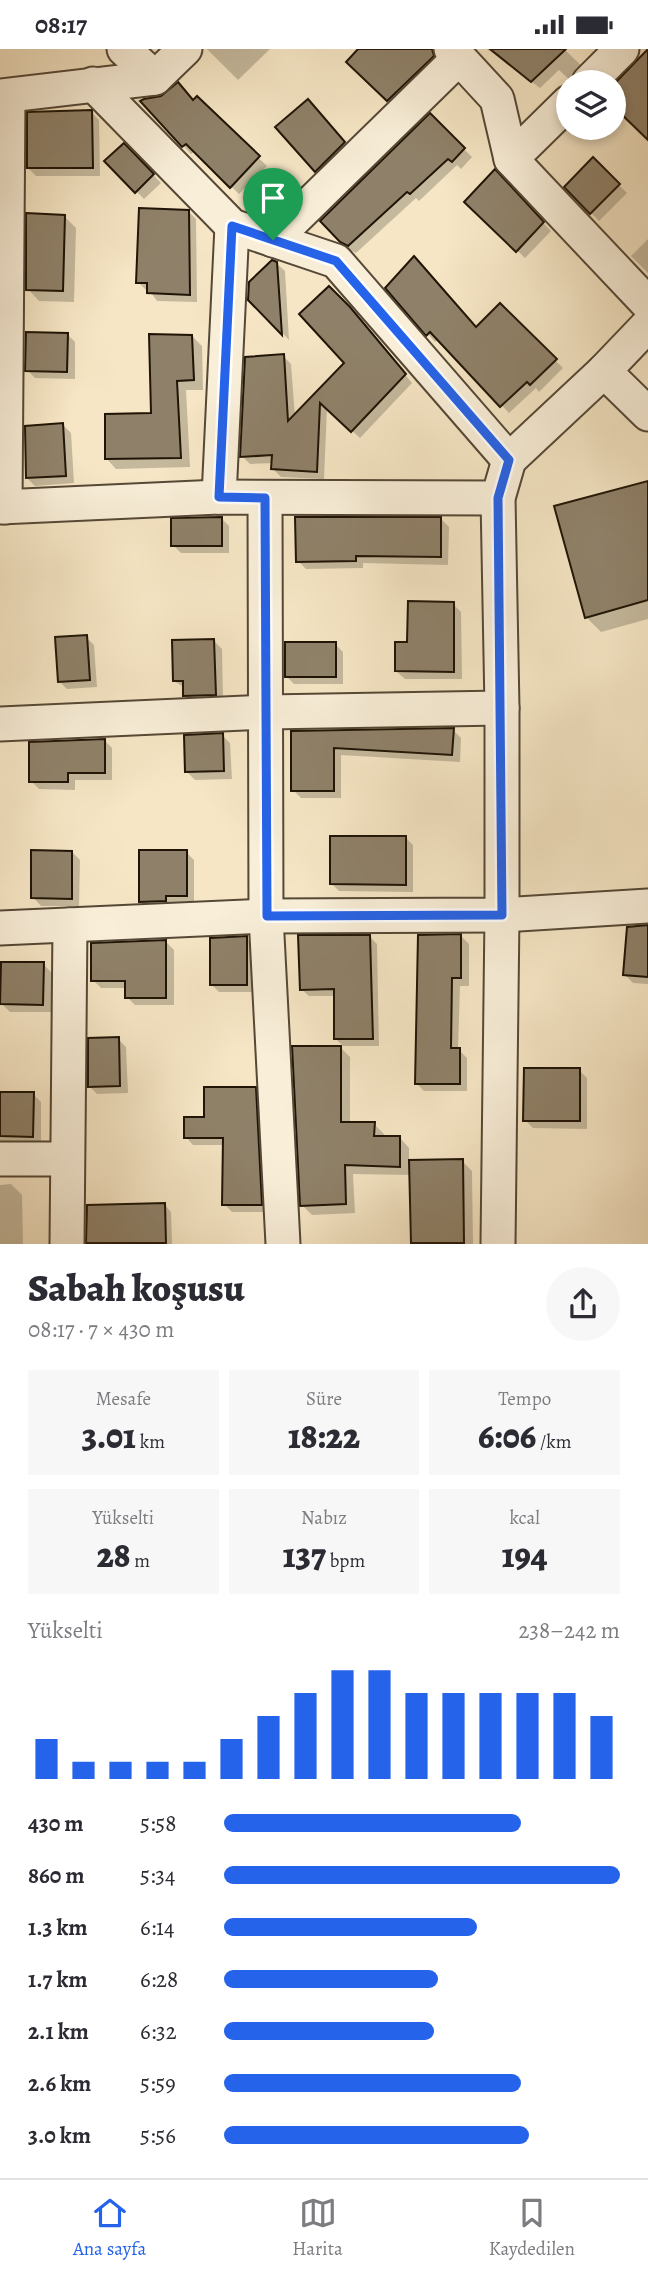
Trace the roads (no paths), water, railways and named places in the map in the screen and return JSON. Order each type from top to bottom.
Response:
[{"type":"street","points":[[124,49],[155,78]]},
{"type":"street","points":[[185,49],[155,78],[4,97],[2,507],[219,497],[498,498]]},
{"type":"street","points":[[601,70],[622,49]]},
{"type":"street","points":[[273,240],[455,54],[498,99],[511,159],[648,304]]},
{"type":"street","points":[[93,84],[232,226],[336,261],[509,460]]},
{"type":"street","points":[[511,159],[556,115]]},
{"type":"street","points":[[219,497],[232,226]]},
{"type":"street","points":[[498,1244],[502,708],[498,498],[509,460],[604,371],[648,325]]},
{"type":"street","points":[[604,371],[648,414]]},
{"type":"street","points":[[265,498],[267,916],[283,1244]]},
{"type":"street","points":[[0,724],[267,712],[502,708]]},
{"type":"street","points":[[0,928],[267,916],[502,915],[648,906]]},
{"type":"street","points":[[67,1244],[70,925]]},
{"type":"street","points":[[0,1159],[67,1159]]}]
